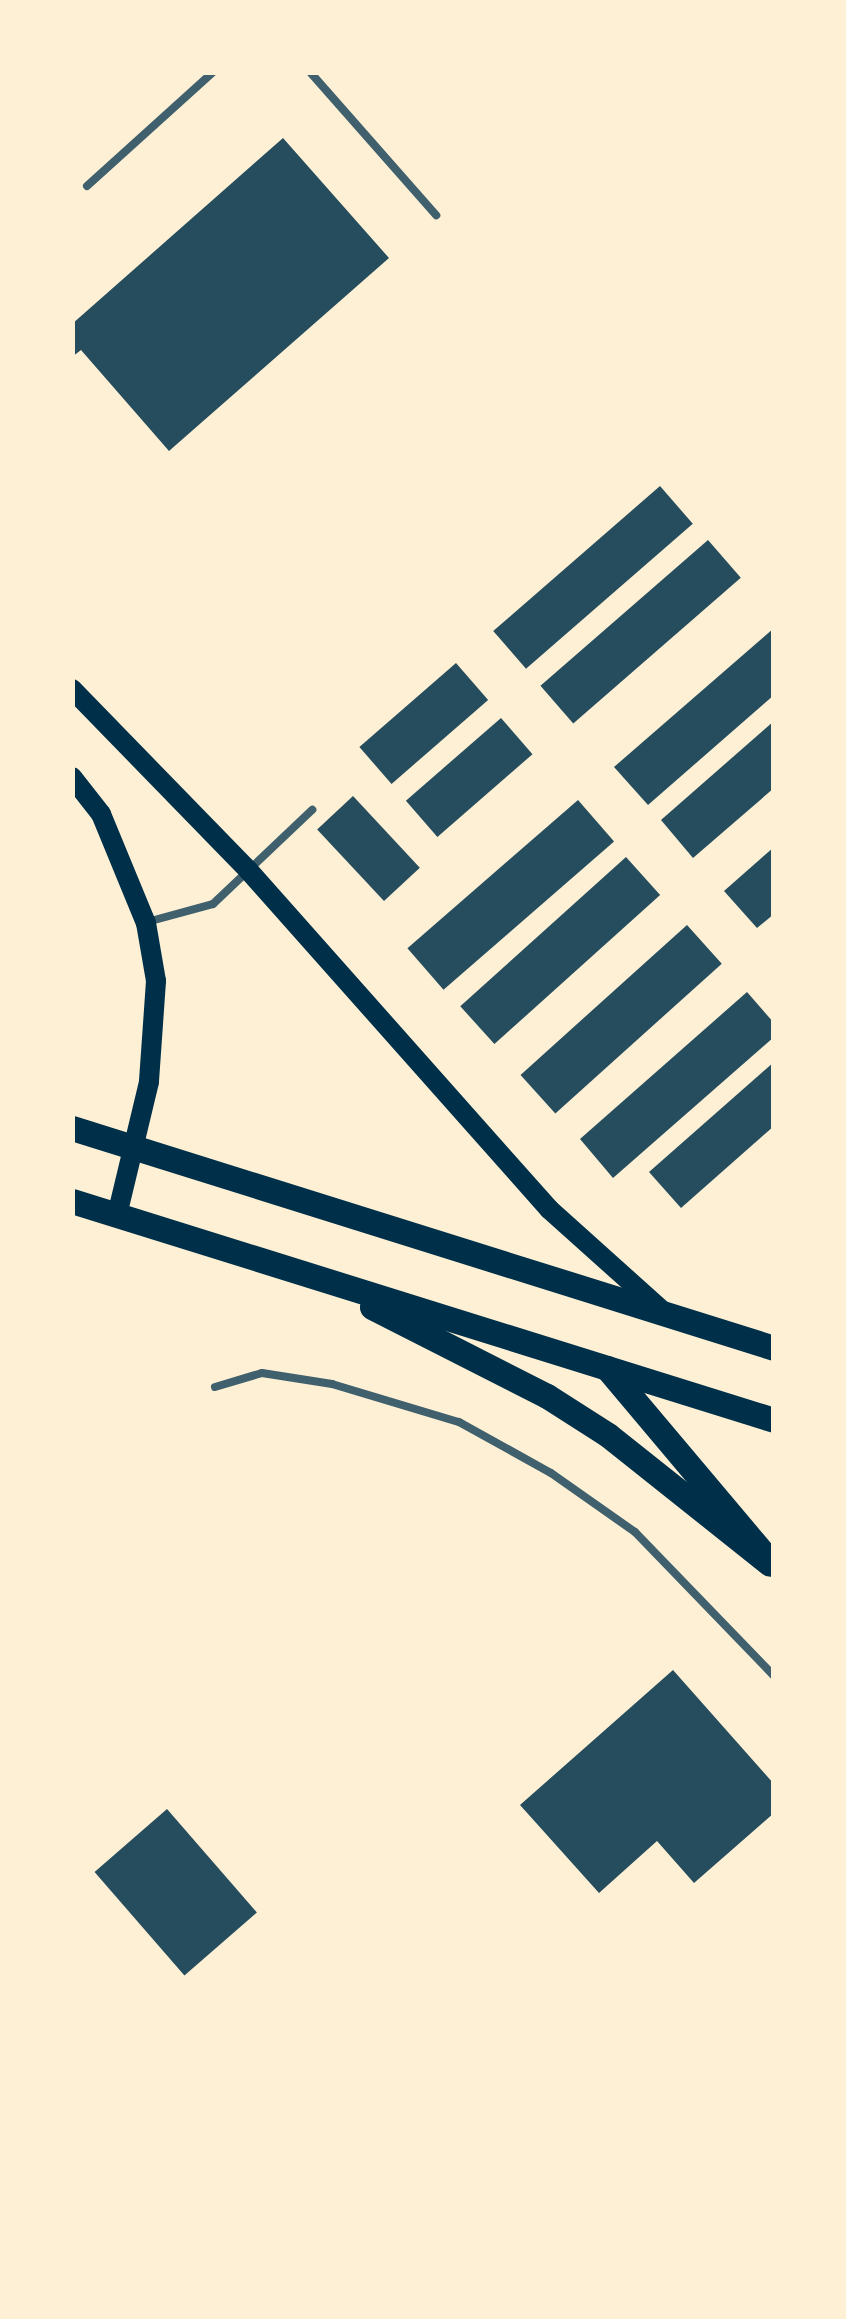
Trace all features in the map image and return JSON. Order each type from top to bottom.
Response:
[{"type":"main road","points":[[72,689],[248,871],[549,1209],[670,1317]]},
{"type":"main road","points":[[72,777],[101,814],[146,922],[156,981],[150,1082],[117,1215]]},
{"type":"main road","points":[[72,1128],[774,1348]]},
{"type":"main road","points":[[72,1201],[774,1420]]},
{"type":"main road","points":[[314,1277],[547,1396],[646,1463],[772,1566]]},
{"type":"main road","points":[[607,1368],[772,1566]]},
{"type":"lane","points":[[87,186],[213,72]]},
{"type":"lane","points":[[310,72],[436,214]]},
{"type":"lane","points":[[146,922],[212,904],[312,810]]},
{"type":"lane","points":[[215,1387],[262,1373],[390,1398],[458,1422],[551,1472],[635,1532],[774,1676]]},
{"type":"building","points":[[283,138],[389,258],[169,451],[81,350],[72,357],[72,324]]},
{"type":"building","points":[[660,486],[693,524],[526,669],[493,631]]},
{"type":"building","points":[[708,540],[741,578],[573,723],[540,686]]},
{"type":"building","points":[[774,628],[774,695],[648,805],[614,767]]},
{"type":"building","points":[[456,663],[488,700],[392,784],[359,747]]},
{"type":"building","points":[[501,718],[532,754],[437,837],[406,801]]},
{"type":"building","points":[[774,721],[774,788],[693,858],[661,820]]},
{"type":"building","points":[[353,796],[420,868],[384,901],[317,829]]},
{"type":"building","points":[[578,800],[614,842],[444,990],[407,948]]},
{"type":"building","points":[[774,847],[774,914],[757,928],[724,891]]},
{"type":"building","points":[[626,857],[660,895],[494,1044],[460,1006]]},
{"type":"building","points":[[687,925],[722,964],[555,1114],[521,1075]]},
{"type":"building","points":[[747,992],[774,1023],[774,1037],[613,1178],[580,1139]]},
{"type":"building","points":[[774,1062],[774,1126],[681,1208],[649,1172]]},
{"type":"building","points":[[673,1670],[774,1784],[774,1813],[694,1883],[657,1841],[599,1893],[520,1805]]},
{"type":"building","points":[[167,1809],[257,1912],[184,1975],[95,1872]]}]
